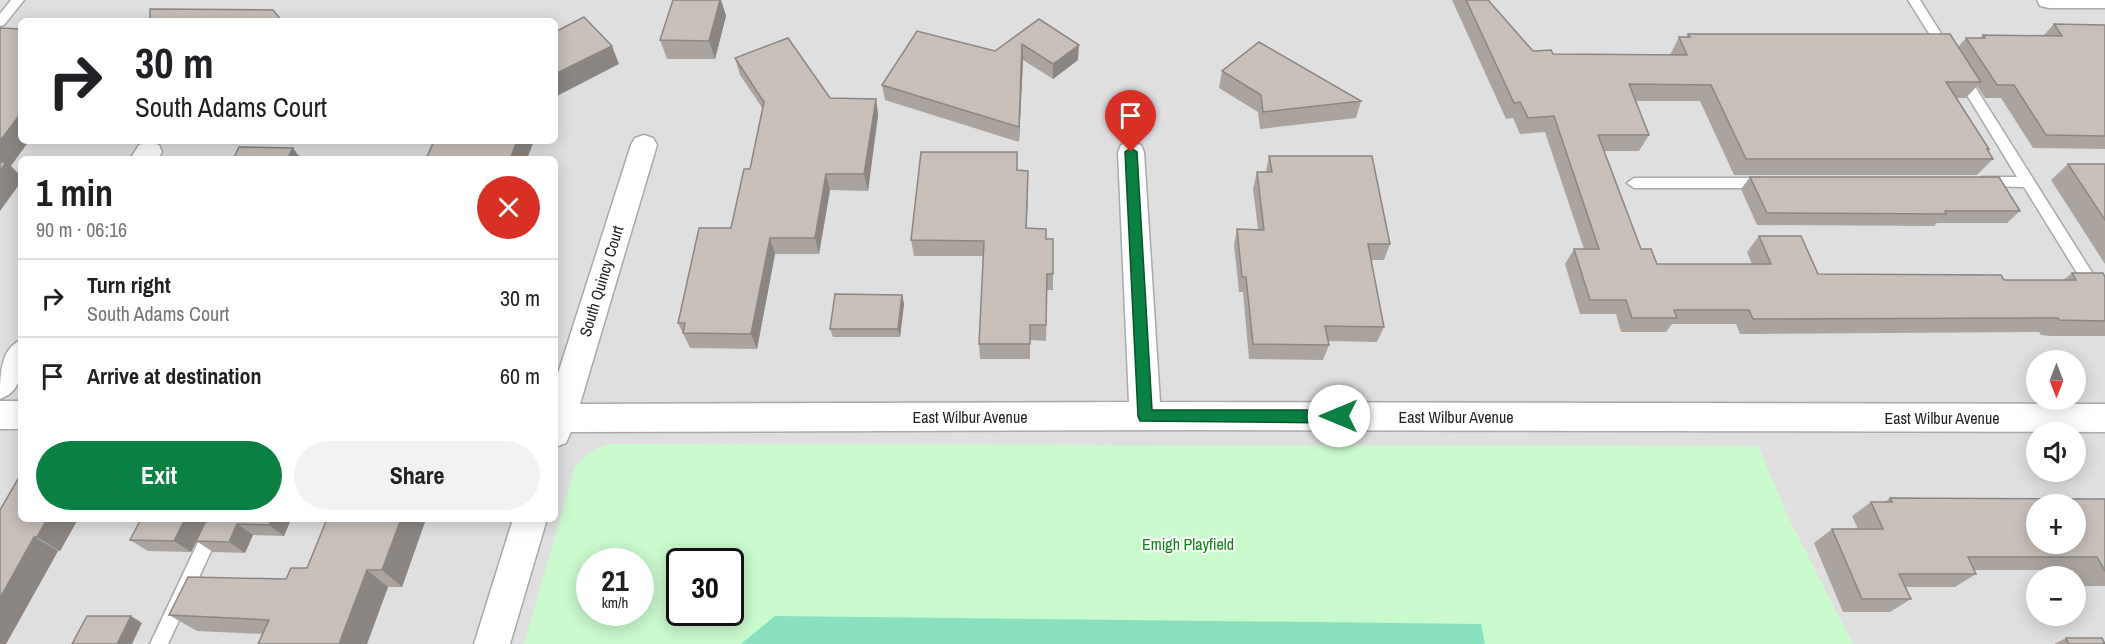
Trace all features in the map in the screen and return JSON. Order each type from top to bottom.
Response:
[{"type":"street","points":[[2049,0],[2105,0]]},
{"type":"street","name":"South Quincy Court","points":[[558,417],[644,145]]},
{"type":"street","points":[[1131,152],[1145,416]]},
{"type":"street","points":[[0,387],[18,358]]},
{"type":"street","points":[[0,415],[18,415]]},
{"type":"street","name":"East Wilbur Avenue","points":[[558,423],[1145,416],[2105,418]]},
{"type":"street","points":[[492,644],[529,522]]},
{"type":"lane","points":[[0,22],[18,0]]},
{"type":"lane","points":[[1914,0],[2105,306]]},
{"type":"lane","points":[[1968,182],[2027,182]]},
{"type":"lane","points":[[1634,183],[1777,183]]},
{"type":"lane","points":[[159,644],[217,522]]},
{"type":"shaded area","points":[[0,0],[2105,0],[2105,644],[0,644]]},
{"type":"green space","name":"Emigh Playfield","points":[[609,444],[1758,446],[1789,519],[1853,644],[524,644],[575,467],[594,450]]},
{"type":"green space","points":[[775,616],[1481,624],[1485,644],[741,644]]},
{"type":"building","points":[[673,0],[720,0],[709,41],[660,40]]},
{"type":"building","points":[[1466,0],[1488,0],[1533,51],[1551,50],[1553,54],[1687,55],[1679,37],[1690,37],[1688,34],[1950,34],[1981,82],[1946,82],[1993,159],[1746,159],[1711,85],[1629,84],[1649,135],[1598,135],[1641,249],[1651,249],[1657,264],[1771,264],[1759,236],[1801,236],[1818,274],[2001,275],[2004,280],[2076,280],[2072,273],[2103,273],[2105,277],[2105,321],[2059,320],[2058,318],[1753,319],[1749,310],[1674,310],[1677,318],[1632,318],[1626,300],[1590,300],[1574,249],[1599,249],[1554,116],[1528,118],[1520,102],[1514,103]]},
{"type":"building","points":[[150,9],[273,10],[280,18],[150,18]]},
{"type":"building","points":[[584,17],[612,46],[558,73],[558,30]]},
{"type":"building","points":[[1039,19],[1079,45],[1053,64],[1022,44],[1019,127],[882,85],[917,31],[995,51]]},
{"type":"building","points":[[2054,24],[2105,25],[2105,136],[2046,135],[2014,85],[1997,85],[1966,38],[1985,38],[1983,35],[2062,36]]},
{"type":"building","points":[[0,28],[18,29],[18,117],[0,141]]},
{"type":"building","points":[[788,38],[830,98],[876,99],[864,174],[826,174],[815,238],[770,238],[751,334],[683,333],[685,323],[678,323],[699,228],[731,228],[744,169],[750,169],[764,102],[735,58]]},
{"type":"building","points":[[1259,42],[1361,101],[1263,112],[1261,95],[1222,71]]},
{"type":"building","points":[[433,144],[516,144],[511,156],[427,156]]},
{"type":"building","points":[[239,147],[293,148],[289,156],[234,156]]},
{"type":"building","points":[[921,152],[1017,152],[1017,170],[1028,171],[1026,228],[1046,229],[1046,239],[1053,239],[1053,274],[1047,274],[1046,325],[1030,325],[1030,344],[979,344],[984,241],[911,240]]},
{"type":"building","points":[[1269,156],[1372,156],[1390,244],[1368,244],[1384,327],[1325,326],[1329,345],[1253,344],[1246,277],[1242,277],[1237,229],[1264,230],[1257,172],[1272,172]]},
{"type":"building","points":[[0,162],[6,162],[0,171]]},
{"type":"building","points":[[2068,164],[2105,164],[2105,220]]},
{"type":"building","points":[[1750,177],[1999,177],[2020,211],[1945,211],[1946,214],[1767,213]]},
{"type":"building","points":[[835,294],[902,295],[898,329],[830,329]]},
{"type":"building","points":[[18,479],[18,522],[45,522],[37,537],[34,537],[0,598],[0,510]]},
{"type":"building","points":[[1890,498],[2026,499],[2026,554],[2086,554],[2086,499],[2105,499],[2105,571],[2097,557],[1968,557],[1976,574],[1899,574],[1911,599],[1862,599],[1832,529],[1883,529],[1871,502],[1892,502]]},
{"type":"building","points":[[139,522],[184,522],[174,541],[130,540]]},
{"type":"building","points":[[206,522],[270,522],[269,525],[237,524],[229,542],[196,541]]},
{"type":"building","points":[[326,522],[400,522],[382,570],[367,570],[339,644],[258,644],[269,620],[169,615],[188,577],[286,579],[291,568],[307,568]]},
{"type":"building","points":[[87,616],[131,616],[117,644],[72,644]]},
{"type":"building","points":[[2066,638],[2102,638],[2105,644],[2069,644]]},
{"type":"route","points":[[1131,152],[1145,416],[1339,416]]}]
